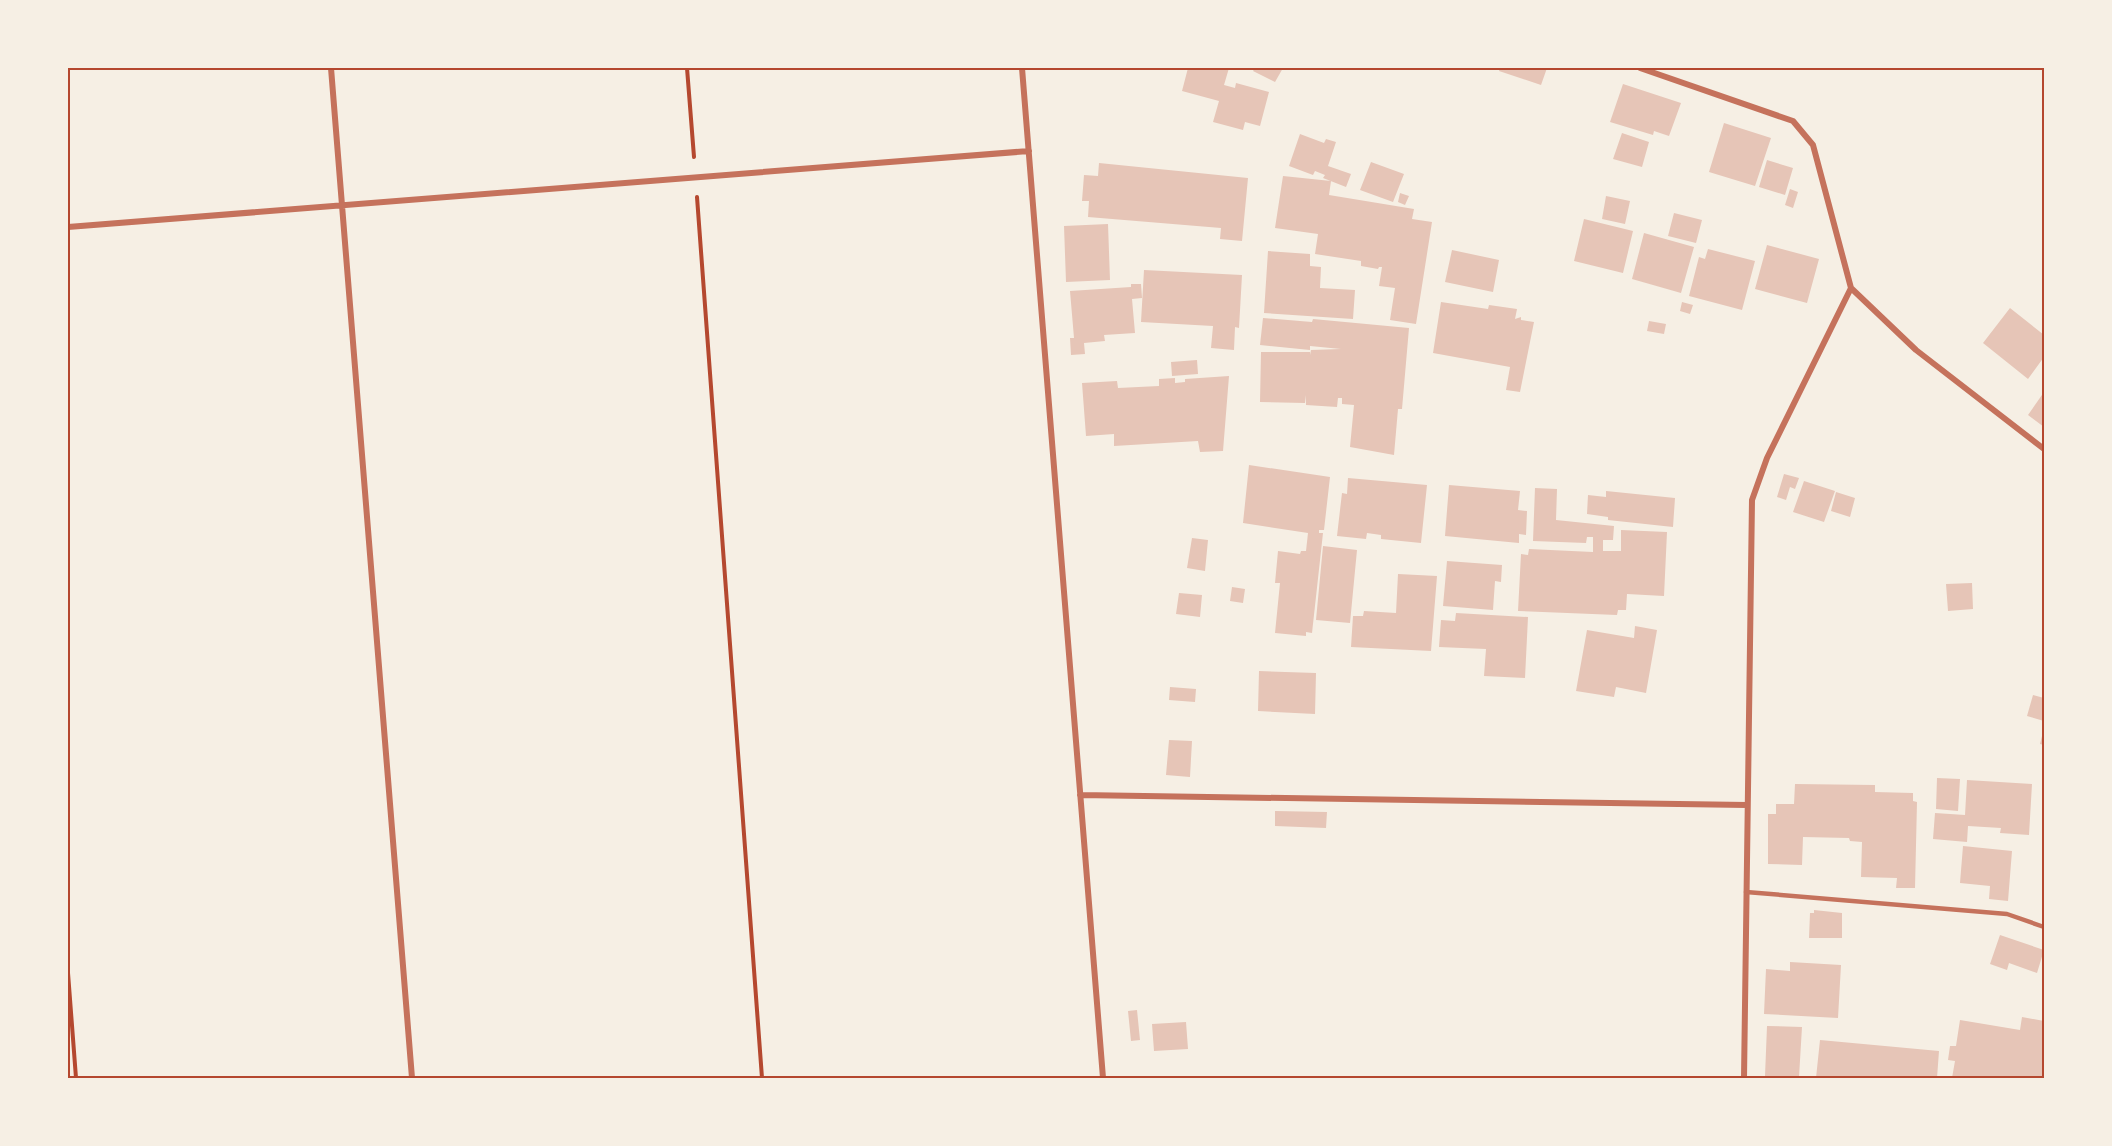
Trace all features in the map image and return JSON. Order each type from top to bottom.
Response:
[{"type":"street","points":[[331,68],[412,1078]]},
{"type":"street","points":[[1022,68],[1103,1078]]},
{"type":"street","points":[[1640,68],[1793,120],[1813,145],[1851,288],[1916,350],[2044,449]]},
{"type":"street","points":[[68,227],[1029,151]]},
{"type":"street","points":[[1744,1078],[1752,500],[1767,458],[1851,288]]},
{"type":"street","points":[[1080,795],[1747,805]]},
{"type":"lane","points":[[1746,892],[2007,914],[2044,927]]},
{"type":"path","points":[[687,68],[762,1078]]},
{"type":"path","points":[[68,974],[76,1078]]},
{"type":"building","points":[[1188,68],[1229,68],[1224,85],[1235,88],[1236,83],[1269,92],[1260,126],[1245,122],[1243,130],[1213,122],[1219,101],[1182,91]]},
{"type":"building","points":[[1255,68],[1283,68],[1275,82],[1253,71]]},
{"type":"building","points":[[1500,68],[1547,68],[1541,85],[1499,71]]},
{"type":"building","points":[[1623,84],[1681,103],[1669,136],[1654,131],[1653,135],[1610,122]]},
{"type":"building","points":[[1724,123],[1771,138],[1755,186],[1709,172]]},
{"type":"building","points":[[1622,133],[1649,142],[1642,167],[1613,159]]},
{"type":"building","points":[[1300,134],[1324,143],[1326,139],[1336,142],[1328,166],[1351,174],[1346,187],[1323,178],[1325,175],[1315,171],[1313,175],[1289,166]]},
{"type":"building","points":[[1767,160],[1793,168],[1785,195],[1759,187]]},
{"type":"building","points":[[1371,162],[1404,174],[1393,202],[1360,190]]},
{"type":"building","points":[[1099,163],[1248,178],[1242,241],[1220,239],[1221,228],[1088,217],[1089,201],[1082,201],[1084,175],[1098,176]]},
{"type":"building","points":[[1283,176],[1331,181],[1329,195],[1414,209],[1412,219],[1432,222],[1416,324],[1390,320],[1395,288],[1379,286],[1382,267],[1378,269],[1361,266],[1361,261],[1315,254],[1318,234],[1275,228]]},
{"type":"building","points":[[1790,189],[1798,192],[1793,208],[1785,205]]},
{"type":"building","points":[[1400,193],[1409,196],[1405,205],[1398,202]]},
{"type":"building","points":[[1606,196],[1630,201],[1625,224],[1602,219]]},
{"type":"building","points":[[1674,213],[1702,220],[1696,243],[1668,236]]},
{"type":"building","points":[[1584,219],[1633,231],[1623,273],[1574,261]]},
{"type":"building","points":[[1108,224],[1110,280],[1066,282],[1064,226]]},
{"type":"building","points":[[1644,233],[1694,247],[1681,293],[1632,279]]},
{"type":"building","points":[[1767,245],[1819,259],[1807,303],[1755,289]]},
{"type":"building","points":[[1708,249],[1755,261],[1742,310],[1689,296],[1699,257],[1705,259]]},
{"type":"building","points":[[1452,250],[1499,260],[1493,292],[1445,282]]},
{"type":"building","points":[[1268,251],[1310,254],[1310,266],[1321,267],[1320,288],[1355,290],[1353,319],[1264,313]]},
{"type":"building","points":[[1144,270],[1242,275],[1239,328],[1235,327],[1234,350],[1211,348],[1213,326],[1141,322]]},
{"type":"building","points":[[1131,284],[1141,284],[1142,298],[1132,299],[1135,333],[1104,335],[1105,341],[1084,343],[1085,354],[1071,355],[1070,338],[1074,338],[1070,291],[1131,287]]},
{"type":"building","points":[[1441,302],[1488,309],[1489,305],[1517,309],[1515,319],[1521,317],[1521,320],[1534,322],[1520,392],[1506,390],[1510,367],[1433,353]]},
{"type":"building","points":[[1682,302],[1693,305],[1690,314],[1680,311]]},
{"type":"building","points":[[2010,308],[2044,335],[2044,357],[2028,379],[1983,343]]},
{"type":"building","points":[[1263,318],[1312,322],[1313,319],[1409,328],[1402,409],[1398,409],[1394,455],[1350,447],[1354,405],[1342,404],[1342,398],[1338,398],[1337,407],[1306,405],[1306,395],[1305,403],[1260,402],[1261,352],[1310,352],[1310,355],[1311,350],[1341,349],[1310,346],[1310,350],[1260,345]]},
{"type":"building","points":[[1649,321],[1666,324],[1664,334],[1647,331]]},
{"type":"building","points":[[1197,360],[1198,374],[1172,376],[1171,362]]},
{"type":"building","points":[[1229,376],[1223,451],[1200,452],[1198,441],[1114,446],[1114,434],[1086,436],[1082,383],[1117,381],[1118,388],[1159,386],[1159,379],[1175,378],[1175,383],[1185,382],[1185,379]]},
{"type":"building","points":[[2044,392],[2044,427],[2028,415]]},
{"type":"building","points":[[1249,465],[1330,477],[1324,530],[1319,530],[1319,533],[1323,533],[1312,633],[1306,632],[1306,636],[1275,633],[1280,583],[1275,583],[1278,551],[1300,554],[1301,551],[1306,551],[1308,533],[1243,523]]},
{"type":"building","points":[[1784,474],[1799,478],[1795,489],[1790,487],[1786,500],[1777,497]]},
{"type":"building","points":[[1348,478],[1427,485],[1421,543],[1381,539],[1381,535],[1367,533],[1366,539],[1337,536],[1342,493],[1347,494]]},
{"type":"building","points":[[1804,481],[1835,491],[1824,522],[1793,512]]},
{"type":"building","points":[[1449,485],[1520,491],[1518,510],[1527,511],[1526,535],[1519,534],[1519,543],[1445,536]]},
{"type":"building","points":[[1535,488],[1557,489],[1556,520],[1614,526],[1613,540],[1603,540],[1603,551],[1621,551],[1621,530],[1667,532],[1664,596],[1627,594],[1626,610],[1618,610],[1617,615],[1518,611],[1521,554],[1528,555],[1529,549],[1593,552],[1593,537],[1587,537],[1586,543],[1533,541]]},
{"type":"building","points":[[1606,491],[1675,498],[1673,527],[1608,520],[1608,517],[1587,514],[1588,495],[1606,497]]},
{"type":"building","points":[[1836,492],[1855,498],[1850,517],[1831,511]]},
{"type":"building","points":[[1192,538],[1208,540],[1205,571],[1187,568]]},
{"type":"building","points":[[1323,546],[1357,550],[1350,623],[1316,620]]},
{"type":"building","points":[[1447,561],[1502,565],[1501,582],[1495,581],[1493,610],[1443,606]]},
{"type":"building","points":[[1398,574],[1437,576],[1431,651],[1351,647],[1353,616],[1363,616],[1364,611],[1396,613]]},
{"type":"building","points":[[1972,583],[1973,609],[1948,611],[1946,584]]},
{"type":"building","points":[[1232,587],[1245,589],[1243,603],[1230,601]]},
{"type":"building","points":[[1179,593],[1202,595],[1200,617],[1176,614]]},
{"type":"building","points":[[1456,613],[1528,617],[1525,678],[1484,676],[1486,649],[1439,647],[1441,620],[1455,621]]},
{"type":"building","points":[[1635,626],[1657,630],[1646,693],[1616,687],[1614,697],[1576,691],[1587,630],[1634,638]]},
{"type":"building","points":[[1259,671],[1316,673],[1315,714],[1258,711]]},
{"type":"building","points":[[1170,687],[1196,689],[1195,702],[1169,700]]},
{"type":"building","points":[[2033,695],[2044,698],[2044,721],[2027,716]]},
{"type":"building","points":[[2044,728],[2044,745],[2040,744]]},
{"type":"building","points":[[1169,740],[1192,741],[1190,777],[1166,775]]},
{"type":"building","points":[[1937,778],[1960,779],[1958,811],[1936,809]]},
{"type":"building","points":[[1967,780],[2032,784],[2029,835],[2000,833],[2001,828],[1968,826],[1967,842],[1933,839],[1935,813],[1965,815]]},
{"type":"building","points":[[1795,784],[1875,785],[1875,792],[1913,793],[1913,801],[1917,802],[1915,888],[1896,888],[1897,878],[1861,877],[1862,842],[1850,841],[1849,838],[1803,837],[1802,865],[1768,864],[1768,814],[1776,814],[1776,804],[1794,804]]},
{"type":"building","points":[[1275,811],[1327,812],[1326,828],[1275,826]]},
{"type":"building","points":[[1963,846],[2012,851],[2008,901],[1989,899],[1990,886],[1960,883]]},
{"type":"building","points":[[1814,910],[1842,913],[1842,938],[1809,938],[1810,913],[1814,913]]},
{"type":"building","points":[[2000,935],[2044,950],[2037,973],[2009,963],[2007,970],[1990,964]]},
{"type":"building","points":[[1790,962],[1841,965],[1838,1018],[1764,1014],[1766,969],[1790,971]]},
{"type":"building","points":[[1137,1010],[1140,1040],[1131,1041],[1128,1011]]},
{"type":"building","points":[[2022,1017],[2044,1021],[2044,1078],[1952,1078],[1955,1061],[1948,1060],[1950,1046],[1956,1046],[1960,1020],[2020,1030]]},
{"type":"building","points":[[1186,1022],[1188,1049],[1154,1051],[1152,1024]]},
{"type":"building","points":[[1767,1026],[1802,1027],[1799,1077],[1765,1076]]},
{"type":"building","points":[[1820,1040],[1939,1051],[1937,1078],[1816,1078]]}]
